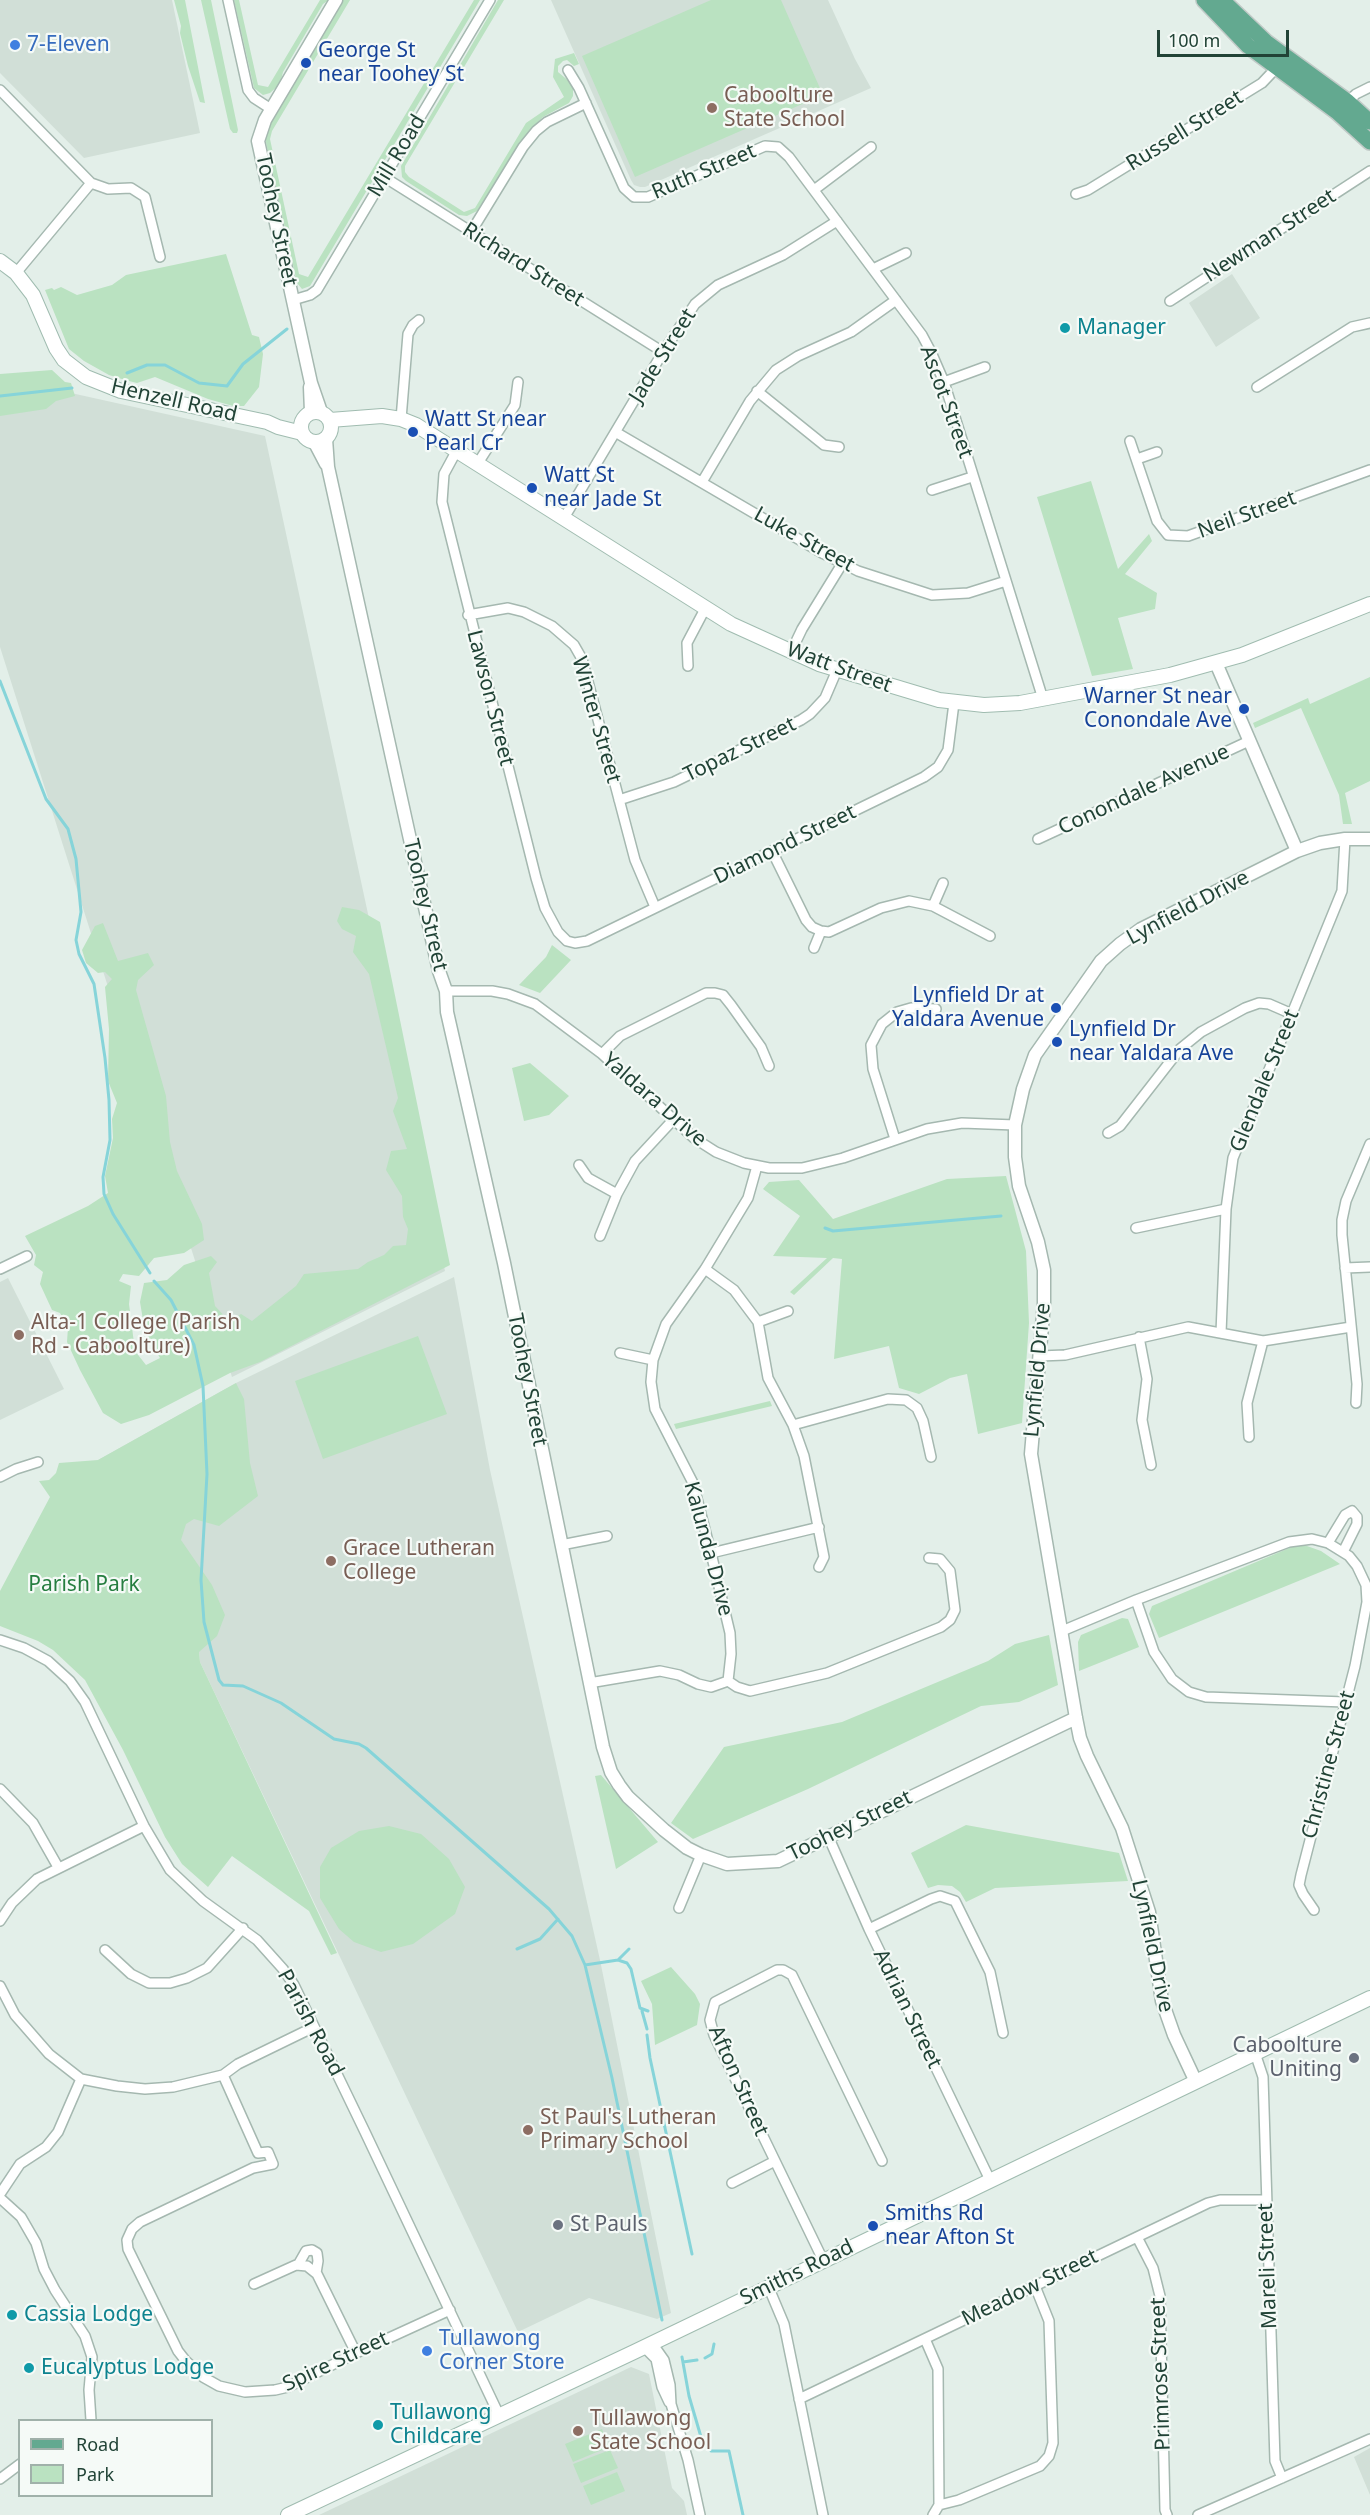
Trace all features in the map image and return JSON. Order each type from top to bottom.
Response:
[{"type":"main road","points":[[1204,0],[1248,46],[1281,62],[1342,107],[1370,122]]},
{"type":"main road","points":[[1222,0],[1281,62]]},
{"type":"main road","points":[[1342,107],[1370,142]]},
{"type":"main road","name":"Henzell Road","points":[[0,261],[16,273],[33,295],[56,348],[64,360],[86,377],[121,391],[267,422],[278,427],[317,426]]},
{"type":"main road","name":"Watt Street","points":[[317,426],[382,416],[401,419],[429,432],[731,624],[791,652],[837,670],[906,692],[954,703],[1000,705],[1170,675],[1270,645],[1370,604]]},
{"type":"main road","name":"Smiths Road","points":[[288,2515],[648,2345],[1370,1998]]},
{"type":"street","points":[[228,0],[248,90],[254,98],[271,109]]},
{"type":"street","name":"Toohey Street","points":[[336,0],[261,127],[258,141],[311,383],[317,426],[439,971],[446,991],[447,1012],[504,1263],[606,1761],[628,1797],[687,1848],[727,1864],[778,1861],[1076,1718]]},
{"type":"street","name":"Mill Road","points":[[293,300],[310,295],[317,290],[490,0]]},
{"type":"street","name":"Russell Street","points":[[1076,194],[1088,190],[1262,83],[1281,62]]},
{"type":"street","name":"Ruth Street","points":[[568,70],[575,79],[632,201],[648,197],[757,149],[774,146]]},
{"type":"street","points":[[1342,107],[1370,87]]},
{"type":"street","points":[[0,90],[91,183],[108,189],[131,188],[145,197],[160,257]]},
{"type":"street","points":[[471,232],[523,147],[536,130],[547,122],[586,103]]},
{"type":"street","name":"Ascot Street","points":[[774,146],[789,157],[922,335],[944,382],[1043,699]]},
{"type":"street","points":[[814,190],[871,147]]},
{"type":"street","name":"Newman Street","points":[[1170,301],[1370,171]]},
{"type":"street","name":"Richard Street","points":[[384,177],[663,352]]},
{"type":"street","points":[[16,273],[91,183]]},
{"type":"street","name":"Jade Street","points":[[564,518],[617,433],[663,352],[684,319],[706,294],[735,276],[783,255],[837,221]]},
{"type":"street","points":[[873,269],[906,253]]},
{"type":"street","points":[[702,482],[757,392],[787,362],[851,332],[896,300]]},
{"type":"street","points":[[401,419],[408,334],[412,325],[419,320]]},
{"type":"street","points":[[1257,387],[1352,327],[1370,323]]},
{"type":"street","points":[[944,382],[985,367]]},
{"type":"street","points":[[478,463],[515,405],[518,382]]},
{"type":"street","points":[[757,392],[824,445],[839,447]]},
{"type":"street","name":"Luke Street","points":[[617,433],[842,564],[932,595],[968,593],[1006,581]]},
{"type":"street","name":"Neil Street","points":[[1130,441],[1157,521],[1168,535],[1188,536],[1370,470]]},
{"type":"street","name":"Lawson Street","points":[[457,450],[444,474],[442,502],[468,615],[539,888],[549,916],[558,932],[567,941]]},
{"type":"street","points":[[1137,459],[1157,453]]},
{"type":"street","points":[[932,490],[972,477]]},
{"type":"street","points":[[791,652],[802,629],[842,564]]},
{"type":"street","points":[[687,666],[687,643],[706,607]]},
{"type":"street","name":"Winter Street","points":[[468,615],[508,608],[524,612],[552,626],[574,645],[582,659],[635,860],[656,907]]},
{"type":"street","points":[[1216,663],[1297,851]]},
{"type":"street","name":"Topaz Street","points":[[619,800],[674,782],[801,720],[825,698],[837,670]]},
{"type":"street","name":"Diamond Street","points":[[567,941],[576,943],[587,941],[924,777],[938,767],[948,750],[954,703]]},
{"type":"street","name":"Conondale Avenue","points":[[1038,839],[1250,741]]},
{"type":"street","name":"Lynfield Drive","points":[[1196,2082],[1173,2035],[1162,2001],[1149,1912],[1125,1838],[1087,1756],[1076,1718],[1031,1454],[1044,1303],[1044,1270],[1038,1242],[1019,1186],[1015,1157],[1015,1125],[1023,1089],[1035,1055],[1101,961],[1141,929],[1297,851],[1345,838],[1370,839]]},
{"type":"street","name":"Glendale Street","points":[[1221,1333],[1226,1209],[1233,1158],[1342,891],[1345,838]]},
{"type":"street","points":[[772,851],[806,920],[820,931],[829,932],[896,903],[909,901],[933,906],[990,936]]},
{"type":"street","points":[[933,906],[943,883]]},
{"type":"street","points":[[814,948],[820,931]]},
{"type":"street","name":"Yaldara Drive","points":[[446,991],[492,991],[522,998],[549,1012],[602,1054],[694,1138],[716,1152],[757,1166],[786,1169],[822,1164],[945,1125],[962,1123],[1015,1125]]},
{"type":"street","points":[[602,1054],[620,1036],[706,993],[715,993],[723,995],[731,1005],[761,1047],[769,1066]]},
{"type":"street","points":[[1108,1133],[1120,1126],[1180,1049],[1201,1032],[1259,1003],[1269,1004],[1292,1014]]},
{"type":"street","points":[[895,1139],[873,1069],[871,1045],[882,1024],[897,1012],[912,1008],[936,1009]]},
{"type":"street","points":[[600,1236],[617,1194],[644,1150],[673,1120]]},
{"type":"street","points":[[1356,1403],[1357,1384],[1342,1235],[1346,1200],[1370,1144]]},
{"type":"street","points":[[579,1165],[588,1178],[617,1194]]},
{"type":"street","name":"Kalunda Drive","points":[[728,1680],[731,1654],[730,1633],[693,1483],[655,1409],[651,1382],[653,1360],[666,1324],[705,1269],[748,1198],[757,1166]]},
{"type":"street","points":[[1136,1228],[1226,1209]]},
{"type":"street","points":[[0,1269],[27,1256]]},
{"type":"street","points":[[1346,1268],[1370,1267]]},
{"type":"street","points":[[705,1269],[734,1290],[758,1322],[768,1378],[793,1425],[804,1456],[824,1557],[819,1568]]},
{"type":"street","points":[[758,1322],[788,1311]]},
{"type":"street","points":[[1040,1356],[1065,1355],[1188,1327],[1263,1341],[1351,1327]]},
{"type":"street","points":[[1139,1337],[1147,1379],[1142,1420],[1151,1465]]},
{"type":"street","points":[[1250,1437],[1247,1417],[1249,1390],[1263,1341]]},
{"type":"street","points":[[620,1353],[653,1360]]},
{"type":"street","points":[[793,1425],[888,1399],[906,1400],[917,1408],[923,1421],[931,1457]]},
{"type":"street","points":[[0,1477],[38,1462]]},
{"type":"street","points":[[1328,1543],[1345,1515],[1352,1511],[1357,1516],[1358,1524],[1343,1552]]},
{"type":"street","points":[[711,1553],[819,1527]]},
{"type":"street","points":[[561,1545],[607,1536]]},
{"type":"street","name":"Christine Street","points":[[1062,1631],[1136,1600],[1289,1542],[1312,1539],[1328,1543],[1343,1552],[1357,1566],[1366,1586],[1367,1602],[1354,1666],[1299,1885],[1314,1910]]},
{"type":"street","points":[[590,1683],[660,1671],[680,1675],[698,1684],[711,1687],[728,1680],[737,1687],[750,1691],[827,1673],[941,1628],[950,1620],[955,1610],[950,1571],[940,1559],[929,1558]]},
{"type":"street","points":[[1136,1600],[1154,1652],[1172,1679],[1189,1692],[1206,1697],[1345,1702]]},
{"type":"street","name":"Parish Road","points":[[0,1640],[24,1648],[48,1661],[70,1681],[85,1702],[144,1826],[171,1870],[187,1887],[243,1928],[283,1969],[314,2027],[500,2415]]},
{"type":"street","points":[[0,1789],[33,1823],[58,1867]]},
{"type":"street","points":[[0,1921],[12,1903],[37,1879],[144,1826]]},
{"type":"street","name":"Adrian Street","points":[[828,1836],[869,1929],[990,2180]]},
{"type":"street","points":[[679,1908],[701,1855]]},
{"type":"street","points":[[869,1929],[940,1896],[955,1901],[990,1972],[1004,2033]]},
{"type":"street","points":[[105,1950],[130,1974],[149,1983],[170,1983],[188,1978],[207,1968],[243,1928]]},
{"type":"street","name":"Afton Street","points":[[823,2260],[714,2035],[710,2020],[715,2002],[777,1970],[792,1975],[882,2162]]},
{"type":"street","points":[[0,1986],[15,2015],[29,2034],[49,2054],[81,2079],[145,2089],[173,2087],[223,2075],[238,2064],[314,2027]]},
{"type":"street","name":"Mareli Street","points":[[1255,2053],[1263,2077],[1275,2461],[1282,2478]]},
{"type":"street","name":"Spire Street","points":[[223,2075],[258,2152],[268,2152],[273,2164],[253,2168],[140,2222],[134,2225],[129,2234],[128,2249],[178,2351],[194,2370],[211,2382],[233,2391],[259,2393],[288,2387],[450,2310]]},
{"type":"street","points":[[81,2079],[58,2132],[46,2147],[20,2164],[0,2196],[21,2217],[36,2243],[44,2269],[55,2290],[85,2336],[92,2357],[89,2390],[91,2419]]},
{"type":"street","points":[[253,2168],[258,2152]]},
{"type":"street","points":[[732,2183],[775,2162]]},
{"type":"street","name":"Meadow Street","points":[[799,2399],[1208,2203],[1220,2200],[1266,2200]]},
{"type":"street","name":"Primrose Street","points":[[1137,2237],[1153,2268],[1160,2296],[1165,2510],[1167,2515]]},
{"type":"street","points":[[298,2265],[306,2251],[312,2250],[317,2253],[315,2273]]},
{"type":"street","points":[[254,2284],[298,2265],[307,2266],[315,2273],[356,2353]]},
{"type":"street","points":[[768,2286],[782,2316],[823,2515]]},
{"type":"street","points":[[939,2505],[959,2500],[1040,2466],[1049,2457],[1053,2443],[1049,2321],[1035,2286]]},
{"type":"street","points":[[925,2339],[938,2369],[939,2505],[933,2515]]},
{"type":"street","points":[[648,2345],[662,2354],[665,2363],[670,2385],[670,2404],[688,2460],[700,2515]]},
{"type":"street","points":[[1198,2515],[1370,2439]]},
{"type":"street","points":[[0,2479],[18,2466]]},
{"type":"shaded area","points":[[0,0],[172,0],[200,133],[84,158],[0,73]]},
{"type":"shaded area","name":"Caboolture State School","points":[[551,0],[828,0],[871,88],[645,187],[640,187],[634,185],[631,180]]},
{"type":"shaded area","points":[[1232,274],[1260,318],[1216,347],[1189,303]]},
{"type":"shaded area","points":[[62,391],[265,436],[445,1271],[232,1377],[0,647],[0,407]]},
{"type":"shaded area","points":[[454,1277],[490,1470],[600,1960],[671,2313],[657,2319],[589,2298],[518,2332],[200,1662],[199,1652],[98,1460],[236,1383]]},
{"type":"shaded area","name":"Alta-1 College (Parish Rd - Caboolture)","points":[[8,1278],[64,1389],[0,1420],[0,1282]]},
{"type":"shaded area","name":"Tullawong State School","points":[[631,2367],[649,2374],[672,2488],[684,2501],[687,2515],[319,2515]]},
{"type":"shaded area","points":[[1370,2448],[1370,2495],[1354,2457]]},
{"type":"green space","points":[[174,0],[185,0],[205,103],[200,102],[188,66]]},
{"type":"green space","points":[[201,0],[211,0],[237,133],[233,133],[230,129]]},
{"type":"green space","points":[[234,0],[239,0],[258,85],[268,87],[320,0],[329,0],[323,4],[283,72],[280,84],[270,93],[263,95],[254,88]]},
{"type":"green space","points":[[343,0],[350,0],[272,131],[270,139],[299,274],[308,277],[474,0],[480,0],[310,286],[302,289],[297,283],[265,138],[269,126],[337,12],[337,5]]},
{"type":"green space","points":[[498,0],[504,0],[405,166],[405,172],[409,177],[464,212],[475,208],[526,123],[564,97],[553,77],[555,59],[574,53],[579,64],[574,66],[567,60],[558,66],[558,72],[570,82],[573,88],[573,96],[569,103],[543,117],[531,129],[477,211],[467,216],[459,215],[406,181],[402,177],[401,166]]},
{"type":"green space","name":"Caboolture State School","points":[[711,0],[781,0],[823,95],[635,177],[582,56]]},
{"type":"green space","points":[[226,254],[252,335],[259,337],[263,354],[259,387],[244,406],[233,406],[208,399],[155,377],[137,383],[125,380],[109,375],[84,361],[69,349],[45,290],[61,287],[77,295],[112,285],[126,275]]},
{"type":"green space","points":[[52,370],[65,382],[71,383],[75,396],[56,401],[46,409],[0,416],[0,374]]},
{"type":"green space","points":[[1091,481],[1118,569],[1149,534],[1152,541],[1125,574],[1157,593],[1155,609],[1118,618],[1133,669],[1092,676],[1037,497]]},
{"type":"green space","points":[[1370,677],[1370,781],[1345,793],[1352,824],[1343,824],[1339,795],[1301,708],[1255,728],[1253,723],[1308,698],[1310,704]]},
{"type":"green space","points":[[342,907],[359,910],[380,922],[450,1265],[260,1362],[230,1373],[149,1415],[121,1424],[103,1413],[80,1370],[67,1342],[68,1327],[60,1313],[52,1310],[40,1284],[43,1272],[34,1265],[36,1255],[25,1236],[88,1206],[108,1193],[105,1176],[113,1138],[112,1119],[117,1103],[108,1081],[109,1029],[105,987],[112,979],[105,972],[98,973],[86,963],[82,950],[95,926],[103,923],[118,961],[148,953],[154,965],[138,980],[136,990],[166,1096],[170,1142],[177,1171],[202,1224],[204,1240],[184,1253],[154,1258],[139,1276],[123,1274],[119,1281],[131,1286],[129,1304],[135,1351],[146,1365],[160,1358],[145,1332],[140,1302],[144,1283],[167,1280],[184,1265],[211,1256],[217,1262],[209,1273],[215,1306],[230,1322],[241,1314],[252,1321],[296,1286],[304,1274],[358,1269],[384,1255],[393,1246],[406,1245],[408,1229],[403,1217],[402,1196],[386,1170],[391,1151],[407,1149],[393,1111],[398,1098],[369,974],[353,952],[356,936],[342,929],[337,921]]},
{"type":"green space","points":[[552,945],[571,960],[540,993],[519,985],[546,957]]},
{"type":"green space","points":[[530,1063],[569,1096],[549,1115],[524,1121],[512,1068]]},
{"type":"green space","points":[[1006,1176],[1026,1251],[1029,1323],[1022,1423],[978,1434],[967,1374],[950,1378],[919,1394],[899,1388],[889,1346],[834,1359],[842,1259],[833,1258],[794,1295],[790,1292],[827,1258],[773,1256],[800,1216],[763,1189],[769,1182],[799,1180],[833,1219],[947,1179]]},
{"type":"green space","points":[[418,1336],[447,1414],[323,1459],[295,1381]]},
{"type":"green space","name":"Parish Park","points":[[236,1383],[244,1399],[250,1463],[258,1496],[219,1526],[194,1519],[186,1524],[181,1540],[212,1585],[225,1615],[217,1636],[199,1652],[200,1662],[337,1953],[331,1955],[309,1911],[232,1856],[208,1887],[182,1864],[165,1837],[123,1750],[85,1680],[53,1650],[38,1641],[0,1626],[0,1591],[50,1497],[39,1481],[49,1480],[56,1473],[59,1463],[98,1460]]},
{"type":"green space","points":[[770,1401],[772,1406],[676,1429],[674,1424]]},
{"type":"green space","points":[[1294,1546],[1307,1546],[1321,1551],[1340,1564],[1159,1638],[1149,1614],[1152,1606]]},
{"type":"green space","points":[[1122,1618],[1128,1619],[1139,1647],[1079,1671],[1078,1642],[1081,1635]]},
{"type":"green space","points":[[1049,1635],[1058,1685],[1019,1702],[981,1706],[808,1789],[693,1839],[671,1823],[724,1747],[842,1722],[988,1661],[1015,1644]]},
{"type":"green space","points":[[601,1775],[658,1842],[616,1869],[595,1776]]},
{"type":"green space","points":[[966,1825],[1119,1853],[1128,1881],[995,1888],[966,1902],[960,1892],[952,1886],[938,1885],[928,1888],[911,1853]]},
{"type":"green space","points":[[389,1826],[421,1834],[449,1859],[465,1887],[455,1914],[413,1944],[381,1952],[354,1942],[339,1929],[320,1898],[320,1867],[331,1848],[359,1831]]},
{"type":"green space","points":[[671,1967],[695,1994],[700,2004],[697,2025],[655,2045],[652,2004],[641,1981]]},
{"type":"green space","points":[[602,2429],[609,2447],[573,2462],[565,2444]]},
{"type":"green space","points":[[610,2450],[618,2468],[581,2483],[573,2464]]},
{"type":"green space","points":[[617,2472],[625,2491],[591,2505],[583,2486]]},
{"type":"waterway","points":[[127,373],[147,365],[165,365],[199,383],[227,386],[243,364],[287,329]]},
{"type":"waterway","points":[[0,396],[72,388]]},
{"type":"waterway","points":[[0,681],[46,799],[68,829],[76,859],[81,912],[76,940],[79,954],[94,984],[109,1100],[110,1140],[103,1177],[104,1194],[113,1214],[150,1273]]},
{"type":"waterway","points":[[825,1228],[833,1231],[1001,1216]]},
{"type":"waterway","points":[[154,1281],[171,1300],[194,1345],[203,1386],[207,1474],[201,1580],[204,1622],[219,1680],[223,1685],[243,1686],[281,1703],[334,1739],[359,1744],[366,1748],[549,1909],[572,1936],[585,1965],[612,2078],[662,2320]]},
{"type":"waterway","points":[[517,1949],[540,1939],[558,1919]]},
{"type":"waterway","points":[[618,1960],[629,1949]]},
{"type":"waterway","points":[[585,1965],[618,1960],[627,1963],[631,1969],[640,2008],[648,2011]]},
{"type":"waterway","points":[[642,2011],[647,2029]]},
{"type":"waterway","points":[[647,2035],[692,2254]]},
{"type":"waterway","points":[[705,2358],[712,2354],[714,2344]]},
{"type":"waterway","points":[[682,2357],[689,2396],[701,2437],[711,2451],[729,2451],[743,2515]]},
{"type":"waterway","points":[[683,2362],[697,2360]]},
{"type":"place","name":"7-Eleven","points":[[15,45]]},
{"type":"place","name":"George St near Toohey St","points":[[306,63]]},
{"type":"place","name":"Caboolture State School","points":[[712,108]]},
{"type":"place","name":"Manager","points":[[1065,328]]},
{"type":"place","name":"Watt St near Pearl Cr","points":[[413,432]]},
{"type":"place","name":"Watt St near Jade St","points":[[532,488]]},
{"type":"place","name":"Warner St near Conondale Ave","points":[[1244,709]]},
{"type":"place","name":"Lynfield Dr at Yaldara Avenue","points":[[1056,1008]]},
{"type":"place","name":"Lynfield Dr near Yaldara Ave","points":[[1057,1042]]},
{"type":"place","name":"Alta-1 College (Parish Rd - Caboolture)","points":[[19,1335]]},
{"type":"place","name":"Grace Lutheran College","points":[[331,1561]]},
{"type":"place","name":"Caboolture Uniting","points":[[1354,2058]]},
{"type":"place","name":"St Paul's Lutheran Primary School","points":[[528,2130]]},
{"type":"place","name":"St Pauls","points":[[558,2225]]},
{"type":"place","name":"Smiths Rd near Afton St","points":[[873,2226]]},
{"type":"place","name":"Cassia Lodge","points":[[12,2315]]},
{"type":"place","name":"Tullawong Corner Store","points":[[427,2351]]},
{"type":"place","name":"Eucalyptus Lodge","points":[[29,2368]]},
{"type":"place","name":"Tullawong Childcare","points":[[378,2425]]},
{"type":"place","name":"Tullawong State School","points":[[578,2431]]}]
